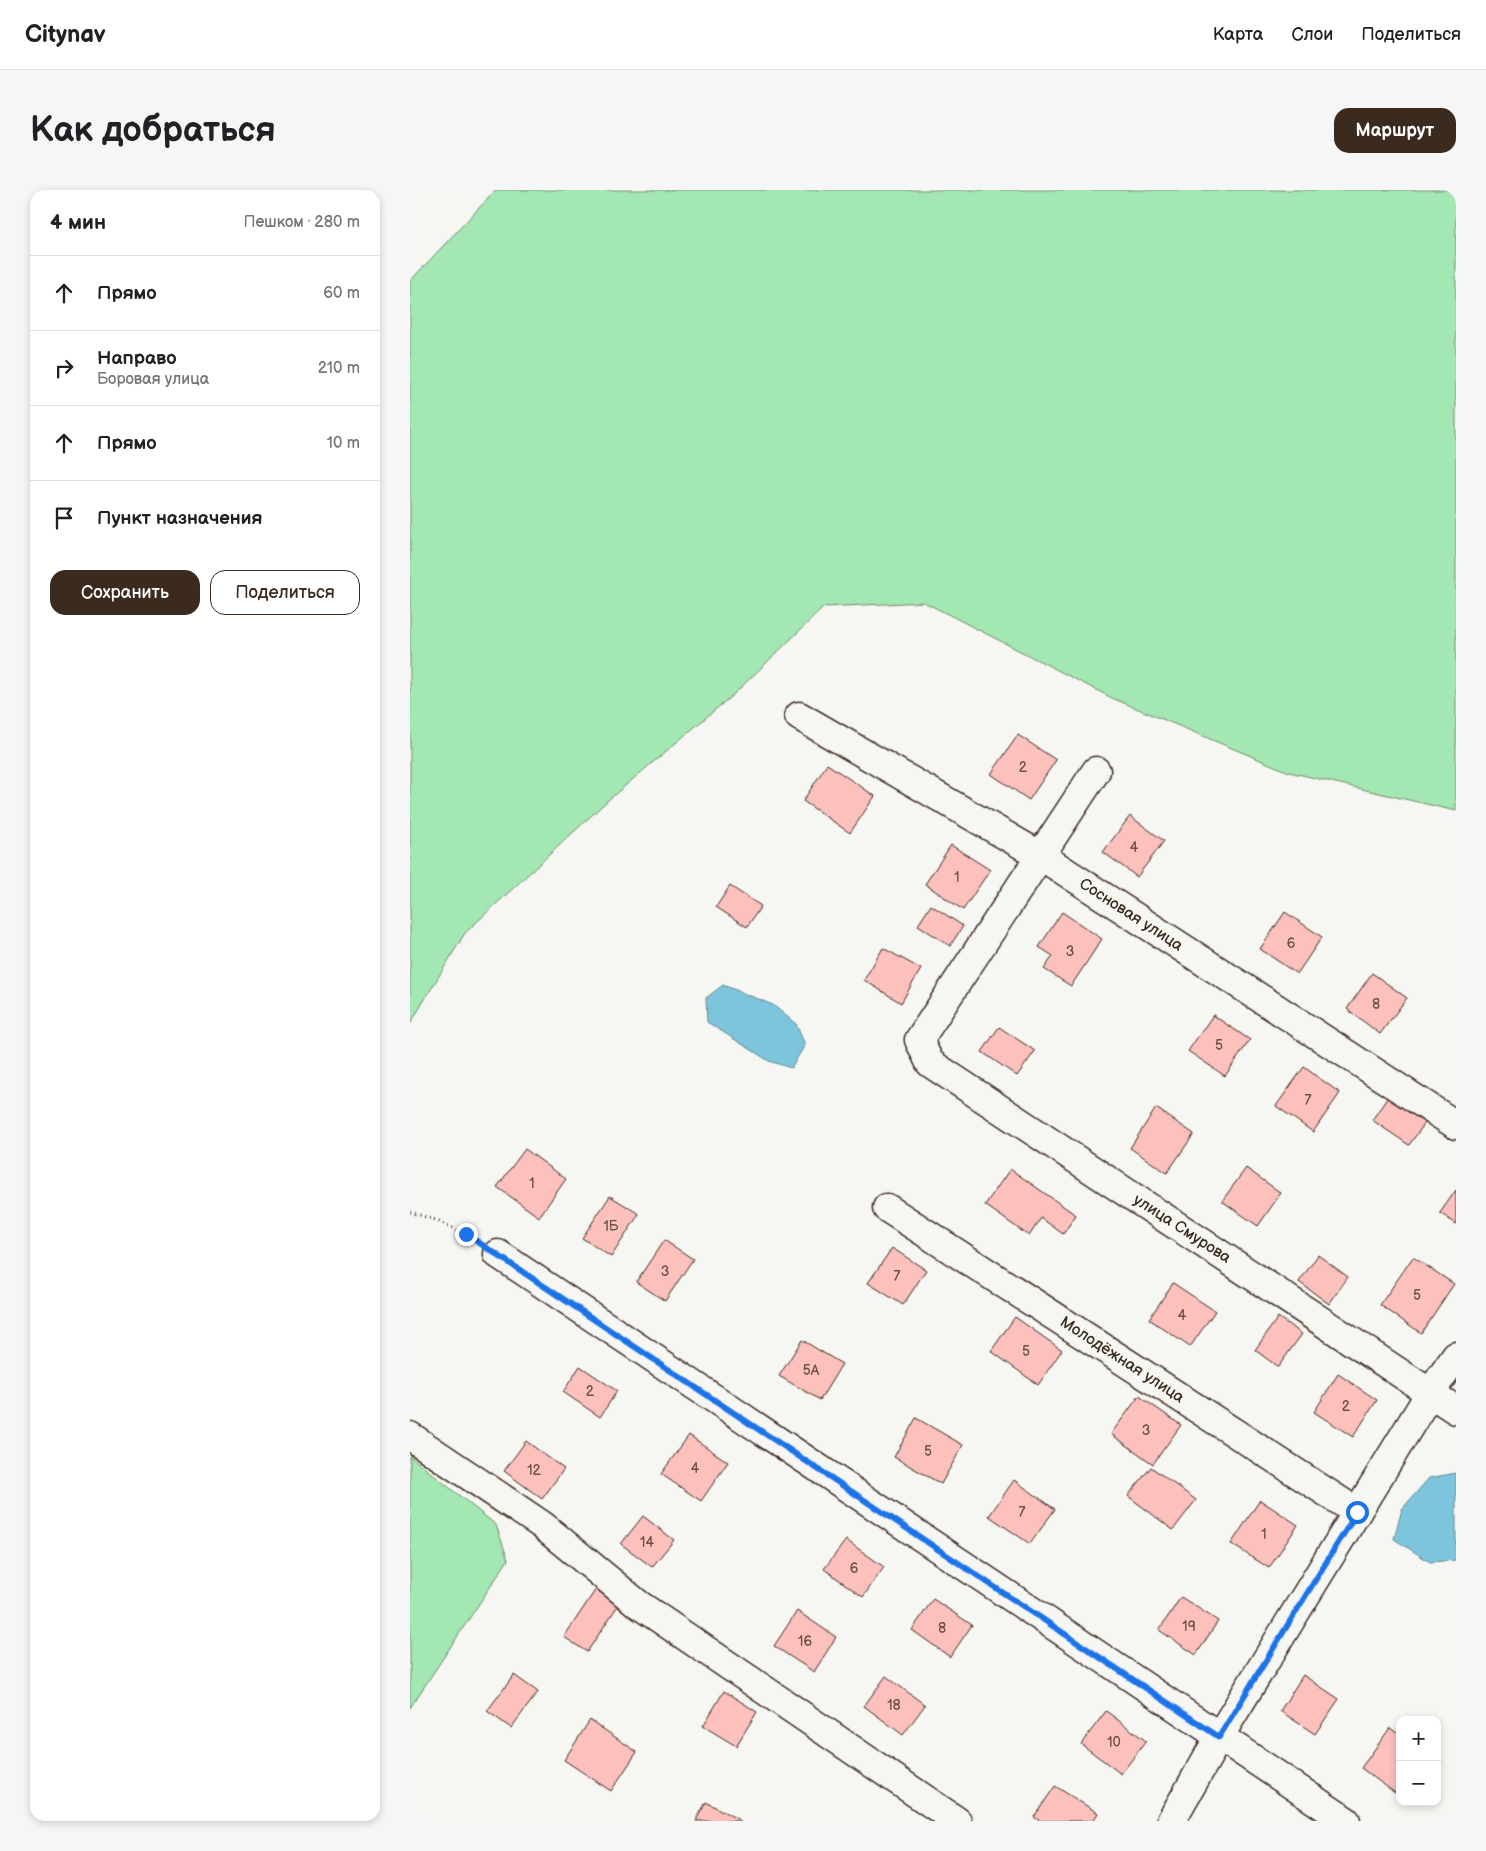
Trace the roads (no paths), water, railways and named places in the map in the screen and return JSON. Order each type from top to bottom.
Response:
[{"type":"street","name":"Сосновая улица","points":[[800,716],[1040,856],[1456,1125]]},
{"type":"street","points":[[1040,856],[1096,772]]},
{"type":"street","name":"улица Смурова","points":[[1040,856],[919,1040],[930,1063],[1456,1410]]},
{"type":"street","name":"Молодёжная улица","points":[[887,1208],[1357,1512]]},
{"type":"street","points":[[498,1254],[1346,1821]]},
{"type":"street","points":[[1171,1821],[1219,1737],[1430,1393],[1456,1356]]},
{"type":"street","points":[[410,1436],[542,1525],[638,1604],[957,1821]]},
{"type":"water","points":[[723,985],[773,1005],[796,1024],[805,1045],[791,1068],[769,1061],[707,1022],[706,998]]},
{"type":"water","points":[[1456,1473],[1456,1560],[1430,1562],[1394,1539],[1402,1509],[1429,1478]]}]
